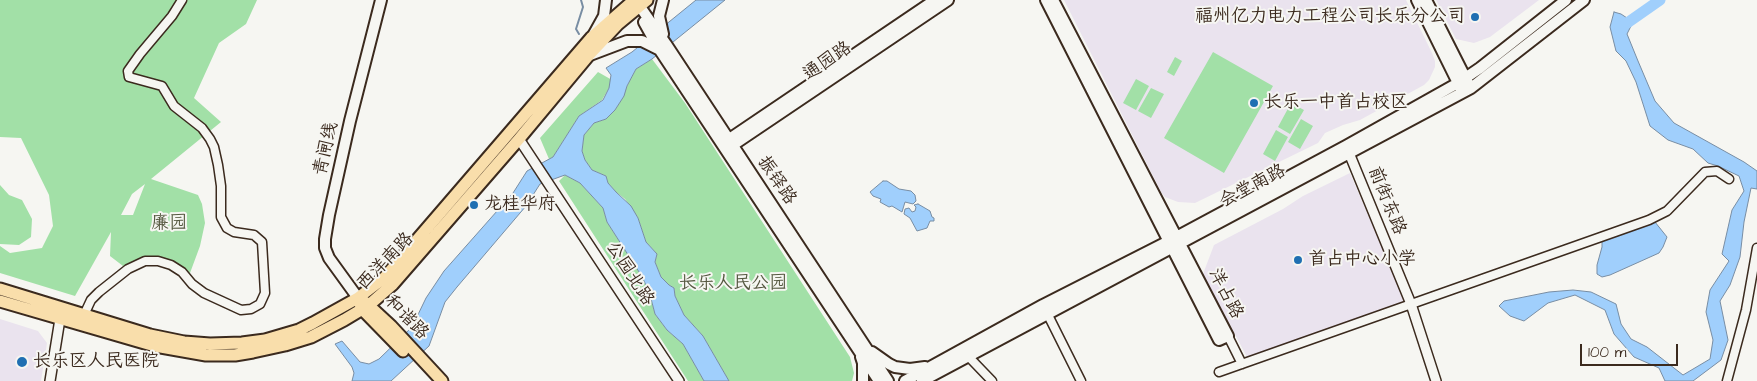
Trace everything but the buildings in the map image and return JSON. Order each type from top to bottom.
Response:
[{"type":"main road","name":"青闸线","points":[[363,304],[329,258],[325,248],[325,239],[350,121],[381,0]]},
{"type":"main road","points":[[591,38],[604,16],[606,0]]},
{"type":"main road","points":[[589,55],[627,40],[663,47],[658,16],[663,0]]},
{"type":"main road","name":"通园路","points":[[727,145],[935,0]]},
{"type":"main road","name":"通园路","points":[[727,145],[948,0]]},
{"type":"main road","name":"洋占路","points":[[1046,0],[1175,242],[1228,336]]},
{"type":"main road","name":"洋占路","points":[[1053,0],[1175,242]]},
{"type":"main road","points":[[1417,0],[1464,85]]},
{"type":"main road","points":[[1426,0],[1464,85]]},
{"type":"main road","name":"会堂南路","points":[[1464,85],[1566,0]]},
{"type":"main road","name":"会堂南路","points":[[905,381],[938,367],[1175,242],[1348,150],[1464,85],[1584,0]]},
{"type":"main road","name":"西洋南路","points":[[0,289],[150,335],[184,342],[210,344],[265,340],[299,330],[329,315],[363,304],[591,38],[635,3]]},
{"type":"main road","name":"西洋南路","points":[[0,301],[156,346],[183,352],[219,356],[254,352],[296,342],[336,325],[393,284],[635,3]]},
{"type":"main road","name":"振铎路","points":[[635,3],[644,21],[861,347],[888,381]]},
{"type":"main road","name":"和谐路","points":[[363,304],[417,360],[442,381]]},
{"type":"main road","points":[[861,347],[889,364],[898,367],[915,369],[938,367]]},
{"type":"main road","points":[[861,347],[863,381]]},
{"type":"main road","name":"振铎路","points":[[861,347],[879,381]]},
{"type":"main road","name":"和谐路","points":[[417,360],[432,381]]},
{"type":"main road","points":[[931,381],[938,367]]},
{"type":"main road","name":"会堂南路","points":[[922,381],[938,367]]},
{"type":"street","points":[[84,315],[91,300],[99,292],[128,269],[145,261],[158,261],[171,265],[204,293],[241,310],[251,309],[260,304],[265,293],[262,242],[254,235],[234,232],[227,228],[221,217],[221,186],[214,147],[210,139],[202,128],[174,106],[162,86],[129,77],[128,71],[172,16],[182,0]]},
{"type":"street","name":"公园北路","points":[[519,139],[679,381]]},
{"type":"street","name":"前街东路","points":[[1348,150],[1411,304],[1436,381]]},
{"type":"street","points":[[1219,372],[1650,220],[1668,211],[1705,172],[1717,171],[1729,179]]},
{"type":"street","points":[[1727,381],[1746,310],[1757,248]]},
{"type":"street","points":[[1045,310],[1080,381]]},
{"type":"street","points":[[50,381],[60,319]]},
{"type":"street","points":[[1228,336],[1242,364]]},
{"type":"street","points":[[965,352],[992,381]]},
{"type":"shaded area","name":"长乐一中首占校区","points":[[1064,0],[1406,0],[1432,53],[1435,67],[1429,80],[1424,85],[1360,120],[1325,133],[1318,143],[1195,203],[1178,202],[1165,197],[1161,192]]},
{"type":"shaded area","points":[[1436,0],[1539,0],[1490,37],[1474,43],[1456,39]]},
{"type":"shaded area","name":"首占中心小学","points":[[1350,173],[1405,301],[1254,358],[1247,357],[1203,274],[1214,245],[1283,209],[1303,196]]},
{"type":"shaded area","name":"长乐区人民医院","points":[[0,319],[38,331],[47,343],[41,381],[0,381]]},
{"type":"green space","name":"廉园","points":[[0,0],[257,0],[246,24],[219,43],[194,98],[221,122],[151,179],[198,195],[202,204],[205,223],[200,246],[190,273],[172,260],[151,257],[123,266],[110,256],[111,232],[75,296],[0,273],[0,246],[10,253],[42,248],[53,226],[49,195],[21,138],[0,137]],"holes":[[[145,184],[133,215],[121,215],[132,194]]]},
{"type":"green space","points":[[1213,52],[1273,86],[1224,173],[1164,138]]},
{"type":"green space","points":[[1175,57],[1182,61],[1174,76],[1167,72]]},
{"type":"green space","name":"长乐人民公园","points":[[652,59],[685,103],[850,357],[854,373],[852,381],[729,381],[703,336],[684,315],[675,296],[674,288],[661,277],[655,262],[657,254],[646,242],[638,218],[625,199],[608,183],[606,176],[592,170],[585,160],[582,151],[584,135],[594,123],[606,119],[615,110],[624,95],[609,88],[602,100],[579,116],[553,157],[549,159],[540,138],[598,72],[626,88],[636,69]]},
{"type":"green space","points":[[1136,79],[1149,86],[1136,110],[1123,103]]},
{"type":"green space","points":[[1151,88],[1164,94],[1151,118],[1138,111]]},
{"type":"green space","points":[[1291,103],[1304,110],[1290,134],[1278,127]]},
{"type":"green space","points":[[1301,119],[1313,126],[1300,149],[1288,142]]},
{"type":"green space","points":[[1276,130],[1288,137],[1275,161],[1263,154]]},
{"type":"green space","name":"长乐人民公园","points":[[565,175],[580,183],[603,208],[607,222],[641,275],[649,292],[655,314],[667,330],[683,344],[704,381],[688,381],[559,181]]},
{"type":"green space","points":[[0,185],[9,195],[22,200],[32,219],[31,237],[19,245],[0,244]]},
{"type":"water","points":[[696,0],[725,0],[652,59],[636,69],[624,96],[615,110],[606,119],[594,123],[584,135],[582,151],[585,160],[592,170],[606,176],[608,183],[631,206],[638,218],[646,242],[657,254],[655,262],[661,277],[674,288],[675,296],[684,315],[703,336],[729,381],[704,381],[683,344],[667,330],[655,314],[649,291],[607,222],[603,208],[580,183],[565,175],[540,184],[526,206],[445,302],[429,346],[391,381],[352,381],[354,373],[352,367],[335,344],[342,341],[360,362],[369,364],[379,359],[412,327],[426,298],[444,271],[513,193],[527,171],[553,157],[579,116],[603,100],[609,88],[611,75],[606,68],[632,52]]},
{"type":"water","points":[[1614,12],[1633,22],[1627,34],[1655,101],[1674,123],[1757,171],[1757,189],[1751,188],[1744,222],[1740,257],[1730,285],[1720,301],[1728,340],[1721,360],[1693,381],[1665,381],[1659,368],[1634,357],[1614,334],[1605,310],[1575,295],[1548,303],[1524,321],[1510,316],[1499,306],[1504,301],[1549,292],[1573,290],[1591,292],[1616,304],[1621,324],[1631,339],[1647,347],[1683,375],[1710,359],[1713,340],[1706,312],[1710,290],[1729,261],[1722,254],[1732,210],[1744,191],[1739,176],[1708,163],[1693,149],[1668,140],[1650,126],[1636,82],[1626,61],[1616,51],[1610,27]]},
{"type":"water","points":[[883,181],[887,181],[899,189],[911,191],[915,195],[916,201],[913,204],[905,202],[902,212],[880,202],[881,199],[873,196],[870,192]]},
{"type":"water","points":[[918,204],[930,211],[934,221],[930,221],[927,228],[917,231],[910,218],[904,214],[905,209],[909,208],[912,212],[915,211],[916,207],[914,205]]},
{"type":"water","points":[[1655,222],[1667,237],[1659,253],[1610,275],[1602,277],[1597,274],[1602,238]]},
{"type":"waterway","points":[[579,34],[576,29],[583,7],[581,0]]},
{"type":"waterway","points":[[1620,28],[1660,0]]},
{"type":"place","name":"福州亿力电力工程公司长乐分公司","points":[[1475,17]]},
{"type":"place","name":"长乐一中首占校区","points":[[1254,103]]},
{"type":"place","name":"龙桂华府","points":[[474,205]]},
{"type":"place","name":"首占中心小学","points":[[1298,260]]},
{"type":"place","name":"长乐区人民医院","points":[[22,362]]}]
